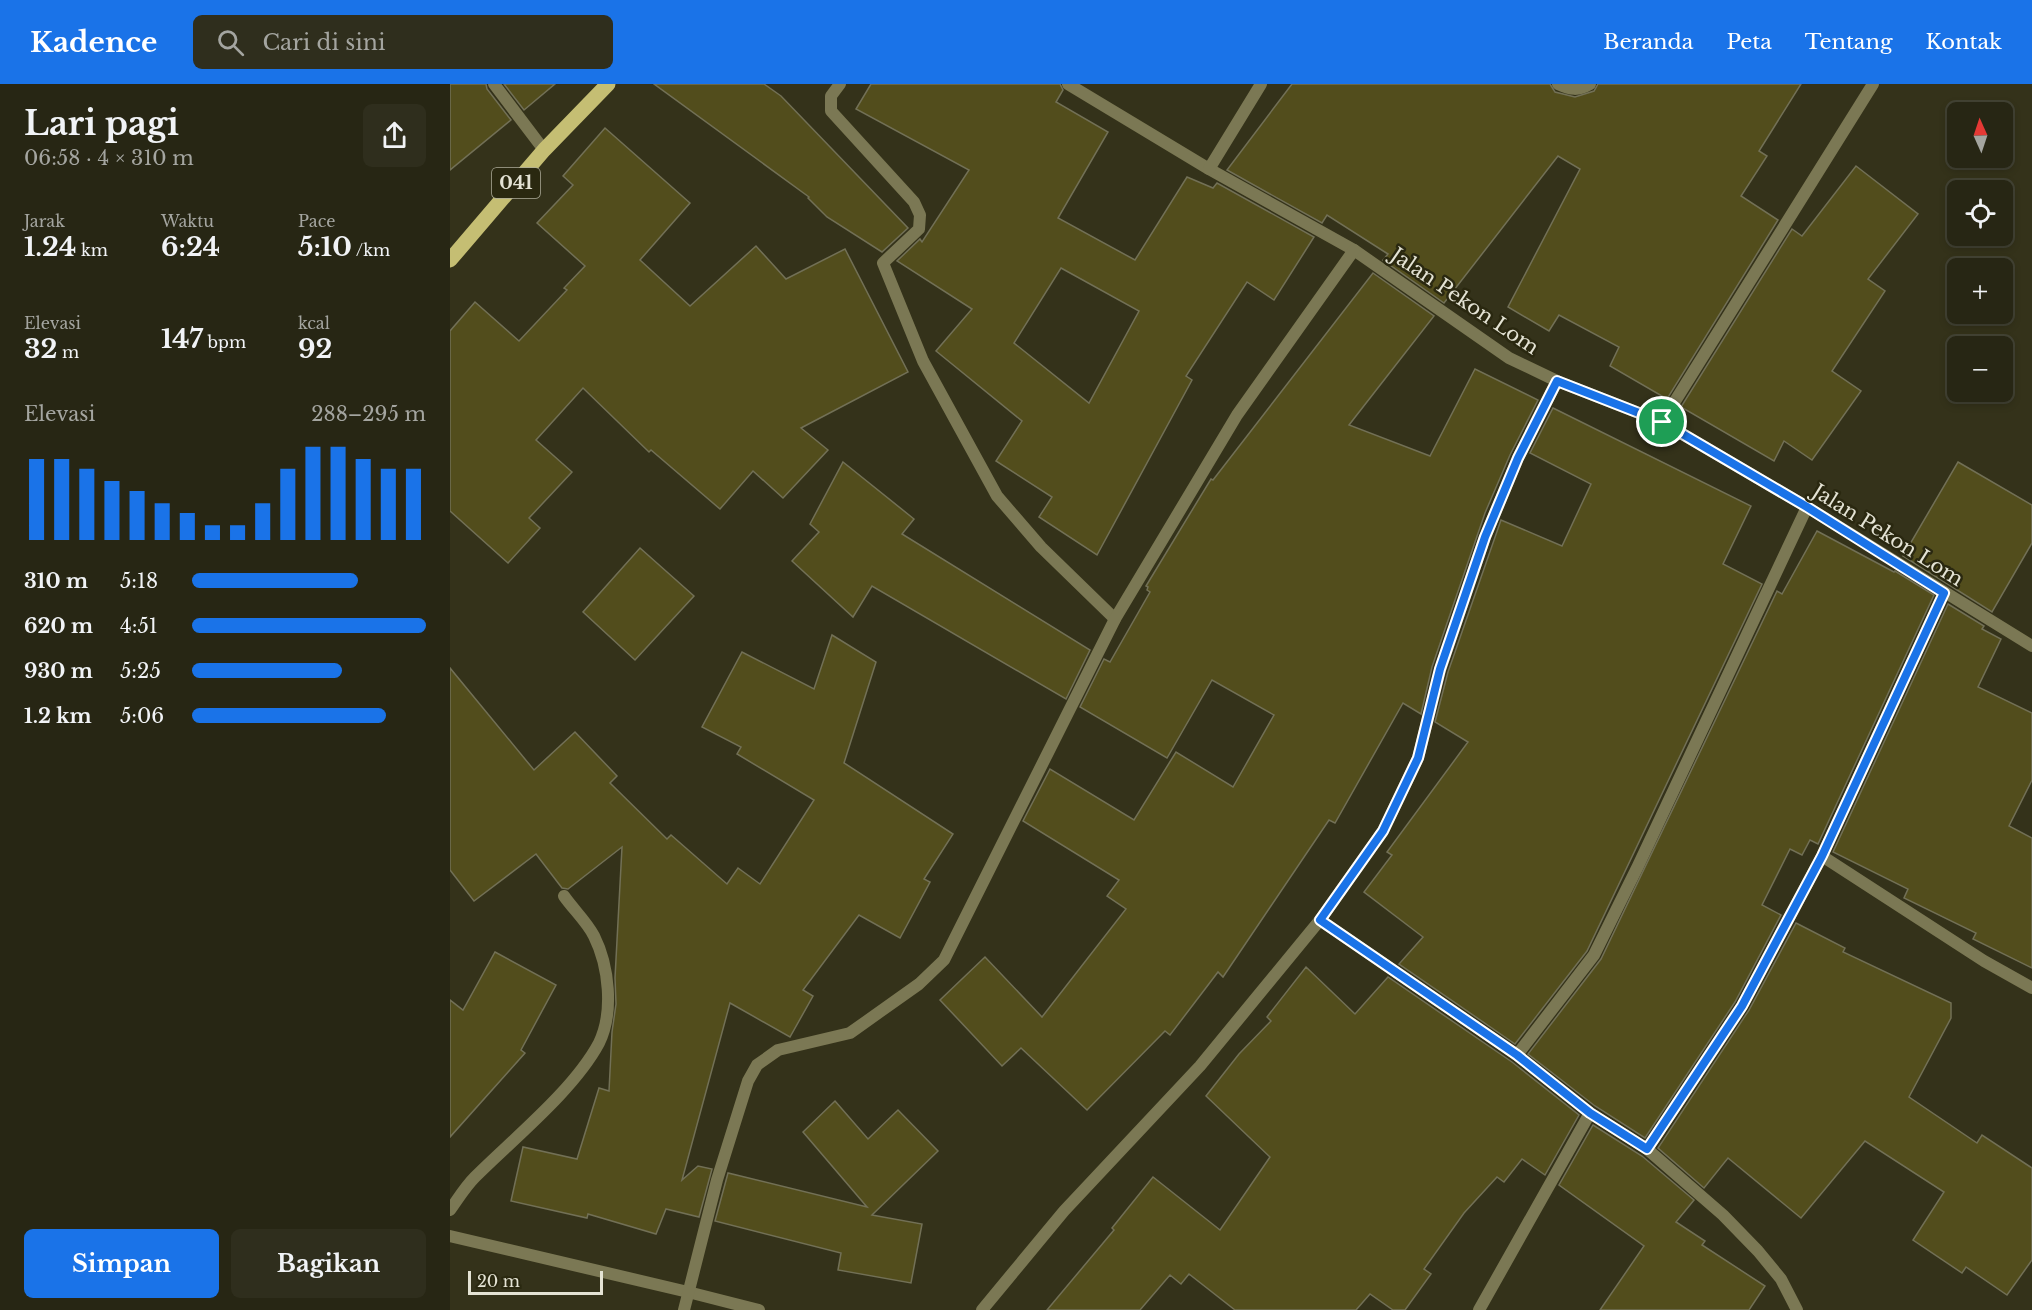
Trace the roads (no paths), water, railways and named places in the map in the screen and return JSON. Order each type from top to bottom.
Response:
[{"type":"main road","name":"041","points":[[450,260],[544,150],[608,84]]},
{"type":"street","points":[[494,84],[544,150]]},
{"type":"street","points":[[840,84],[831,96],[831,111],[914,202],[920,215],[919,229],[883,263],[923,361],[997,496],[1041,547],[1115,619]]},
{"type":"street","name":"Jalan Pekon Lom","points":[[1068,84],[1209,169],[1354,250],[1509,358],[1557,381],[1662,422],[1807,507],[2032,646]]},
{"type":"street","points":[[1209,169],[1261,84]]},
{"type":"street","points":[[1558,84],[1568,89],[1580,90],[1590,84]]},
{"type":"street","points":[[1662,422],[1873,84]]},
{"type":"street","points":[[684,1310],[717,1180],[748,1081],[757,1065],[778,1050],[850,1033],[919,984],[944,960],[1115,619],[1237,415],[1354,250]]},
{"type":"street","points":[[982,1310],[1064,1211],[1200,1066],[1320,920],[1383,831],[1418,758],[1440,669],[1485,537],[1518,458],[1557,381]]},
{"type":"street","points":[[1517,1055],[1594,955],[1807,507]]},
{"type":"street","points":[[1647,1149],[1742,1006],[1822,856],[1944,593]]},
{"type":"street","points":[[1822,856],[1984,961],[2032,988]]},
{"type":"street","points":[[450,1210],[473,1179],[565,1089],[599,1042],[607,1015],[608,985],[602,959],[594,935],[564,896]]},
{"type":"street","points":[[1320,920],[1517,1055],[1590,1113],[1647,1149],[1723,1215],[1758,1251],[1781,1279],[1797,1310]]},
{"type":"street","points":[[1479,1310],[1590,1113]]},
{"type":"street","points":[[450,1236],[759,1310]]}]
